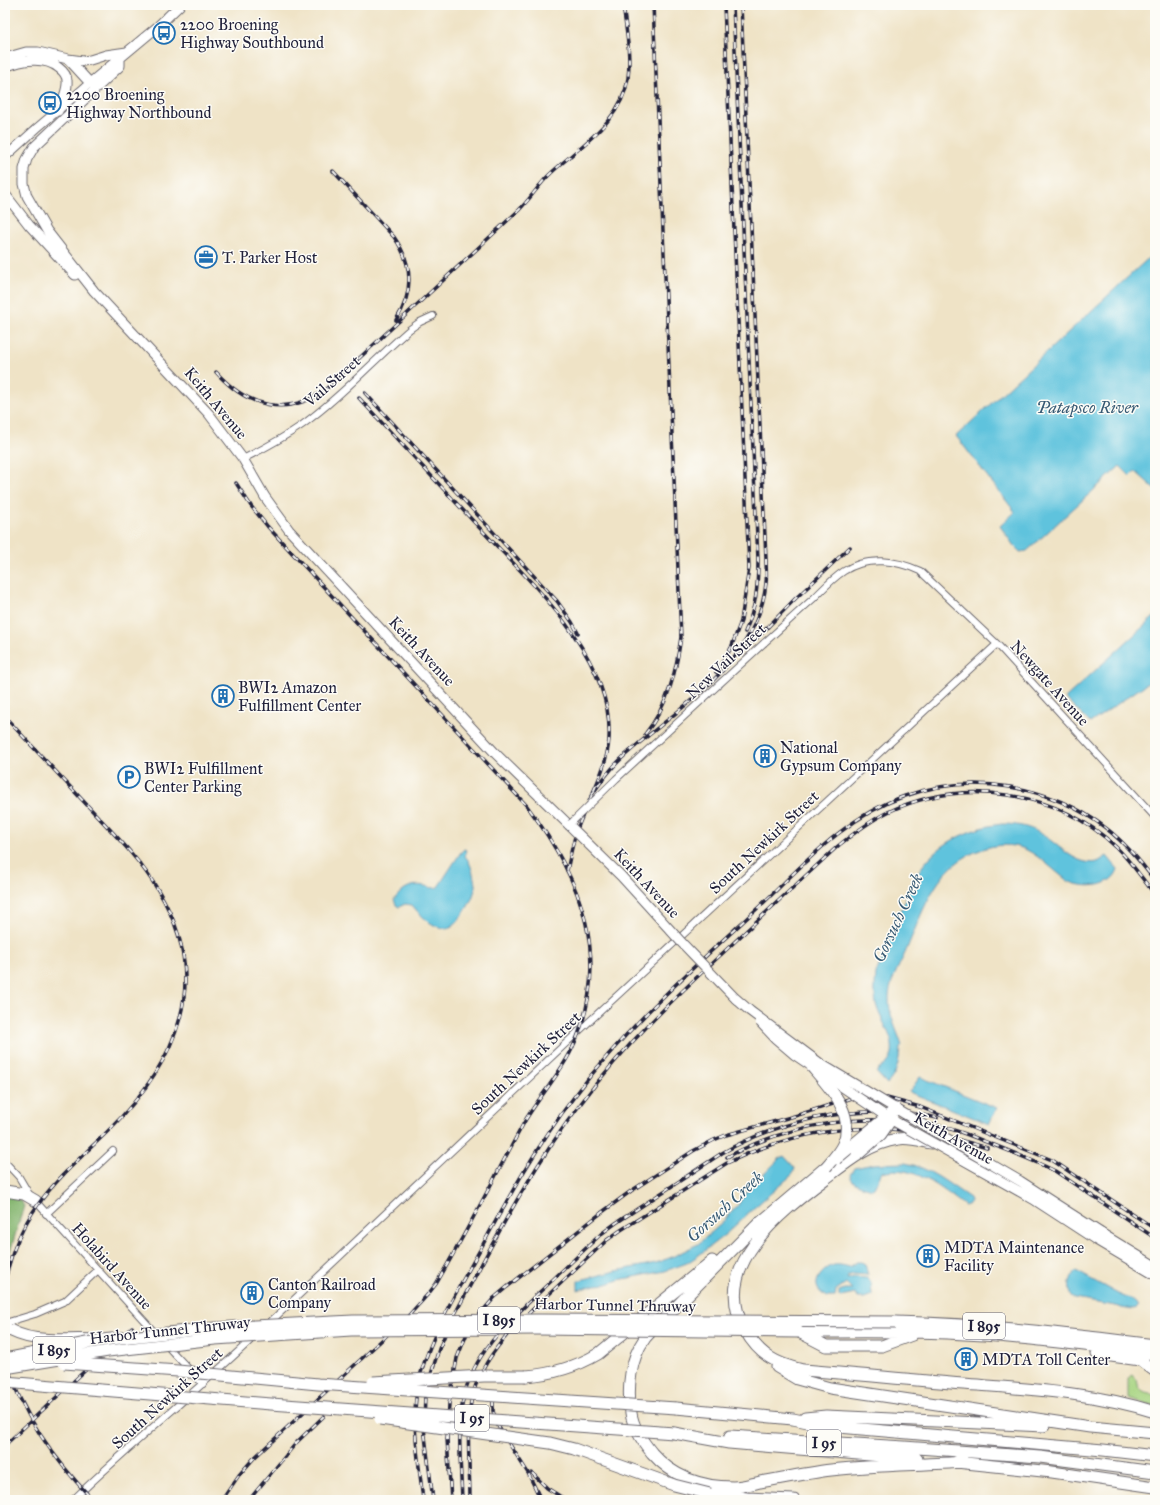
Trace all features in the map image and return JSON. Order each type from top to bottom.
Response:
[{"type":"highway","points":[[812,1067],[839,1101],[846,1123],[846,1134],[843,1144],[838,1153],[826,1167]]},
{"type":"highway","points":[[896,1109],[881,1134],[857,1155],[818,1184],[776,1219],[759,1238],[748,1254],[740,1273],[736,1300],[742,1325],[755,1345],[774,1365],[797,1379],[830,1388],[1090,1427]]},
{"type":"highway","points":[[318,1384],[484,1376],[526,1376],[557,1372],[587,1360],[611,1344],[759,1224],[826,1167],[890,1118]]},
{"type":"highway","points":[[857,1155],[876,1145],[900,1138],[908,1138],[931,1143]]},
{"type":"highway","points":[[5,1191],[24,1194],[36,1201]]},
{"type":"highway","points":[[759,1224],[645,1338],[635,1359],[630,1377],[629,1399],[632,1418],[646,1446],[664,1465],[676,1473],[697,1482],[734,1487],[829,1470],[964,1462]]},
{"type":"highway","name":"Harbor Tunnel Thruway","points":[[5,1360],[102,1340],[214,1328],[353,1321],[539,1320],[895,1322],[1014,1328],[1155,1345]]},
{"type":"highway","points":[[5,1327],[23,1337],[37,1339],[102,1340]]},
{"type":"highway","name":"Harbor Tunnel Thruway","points":[[5,1368],[124,1349],[215,1339],[351,1330],[545,1329],[917,1332],[1010,1337],[1072,1343],[1155,1354]]},
{"type":"highway","points":[[799,1332],[826,1346],[882,1346],[917,1332]]},
{"type":"highway","points":[[946,1333],[985,1340],[1067,1348],[1140,1360],[1155,1371]]},
{"type":"highway","points":[[5,1353],[58,1362]]},
{"type":"highway","points":[[765,1355],[788,1367],[803,1370],[1082,1395],[1112,1400],[1155,1412]]},
{"type":"highway","name":"I 95","points":[[5,1360],[58,1362],[318,1384],[676,1408],[793,1419],[828,1426],[1087,1448],[1155,1456]]},
{"type":"highway","name":"I 95","points":[[5,1382],[271,1404],[674,1433],[1018,1455],[1155,1472]]},
{"type":"highway","points":[[5,1385],[38,1385]]},
{"type":"highway","points":[[271,1404],[550,1443],[587,1453],[674,1485],[710,1494],[747,1498],[794,1500]]},
{"type":"highway","name":"I 95","points":[[793,1419],[826,1416],[1036,1426],[1090,1427],[1155,1433]]},
{"type":"highway","name":"I 95","points":[[674,1433],[729,1443],[964,1462],[1052,1472],[1155,1487]]},
{"type":"main road","points":[[5,157],[180,5]]},
{"type":"main road","points":[[5,58],[26,52],[38,52],[68,59],[90,60],[106,55],[123,55]]},
{"type":"main road","name":"Keith Avenue","points":[[94,291],[47,231],[35,211],[27,196],[24,184],[24,169],[27,159],[34,147],[120,66],[123,55]]},
{"type":"main road","points":[[68,59],[90,83]]},
{"type":"main road","points":[[5,67],[20,62],[40,60],[62,70],[67,80],[67,86],[58,110]]},
{"type":"main road","name":"Keith Avenue","points":[[5,194],[44,243],[94,291],[209,414],[243,459],[264,497],[289,530],[512,770],[621,876],[682,944],[734,998],[821,1064],[1020,1181],[1155,1275]]},
{"type":"main road","name":"Keith Avenue","points":[[750,1011],[775,1038],[812,1067],[890,1118],[931,1143],[1155,1266]]},
{"type":"street","name":"Vail Street","points":[[243,459],[261,450],[302,424],[329,402],[410,329],[433,316]]},
{"type":"street","name":"New Vail Street","points":[[569,825],[616,779],[842,572],[866,562],[888,561],[905,565],[920,571]]},
{"type":"street","name":"Newgate Avenue","points":[[920,571],[997,644],[1155,817]]},
{"type":"street","name":"South Newkirk Street","points":[[73,1500],[203,1384],[679,938],[997,644]]},
{"type":"street","name":"Keith Avenue","points":[[592,846],[645,900],[679,938]]},
{"type":"street","points":[[46,1214],[113,1151]]},
{"type":"street","name":"Holabird Avenue","points":[[5,1162],[19,1177],[29,1194],[46,1214],[203,1384]]},
{"type":"street","points":[[5,1323],[35,1314],[65,1301],[98,1270]]},
{"type":"green space","points":[[12,1194],[21,1201],[24,1206],[10,1252],[5,1257],[5,1196]]},
{"type":"green space","points":[[1133,1375],[1137,1380],[1139,1389],[1145,1393],[1155,1395],[1155,1406],[1128,1398],[1128,1378]]},
{"type":"water","name":"Patapsco River","points":[[1155,252],[1155,489],[1135,471],[1130,476],[1120,466],[1027,551],[1020,552],[1000,526],[1015,512],[956,436]]},
{"type":"water","points":[[1155,616],[1155,678],[1090,723],[1065,698]]},
{"type":"water","name":"Gorsuch Creek","points":[[1002,824],[1012,824],[1030,828],[1045,836],[1073,857],[1081,861],[1089,863],[1097,862],[1107,856],[1118,869],[1110,880],[1104,883],[1089,886],[1074,884],[1025,849],[1005,845],[983,849],[967,856],[954,865],[935,888],[927,902],[892,983],[889,1003],[893,1022],[902,1046],[900,1048],[895,1072],[887,1084],[876,1072],[888,1062],[891,1057],[892,1044],[876,1004],[876,973],[910,888],[923,865],[942,847],[976,829]]},
{"type":"water","points":[[464,849],[467,850],[465,856],[472,869],[475,881],[475,890],[466,910],[457,922],[448,928],[438,927],[423,917],[412,905],[405,904],[399,907],[396,905],[394,900],[403,890],[411,886],[420,885],[433,888],[438,887]]},
{"type":"water","points":[[920,1077],[997,1108],[989,1124],[909,1092]]},
{"type":"water","name":"Gorsuch Creek","points":[[784,1156],[795,1168],[793,1174],[727,1233],[687,1263],[665,1271],[618,1280],[607,1284],[595,1285],[578,1290],[578,1281],[580,1280],[656,1263],[698,1244],[721,1224],[738,1205],[747,1191],[779,1159]]},
{"type":"water","points":[[905,1163],[931,1172],[970,1198],[971,1201],[965,1206],[937,1185],[916,1174],[905,1171],[894,1170],[882,1172],[874,1188],[872,1189],[855,1183],[850,1175],[854,1168],[874,1164]]},
{"type":"water","points":[[856,1262],[865,1264],[868,1275],[853,1274],[848,1276],[847,1279],[854,1277],[867,1278],[871,1283],[872,1295],[864,1298],[858,1298],[855,1294],[841,1297],[839,1296],[839,1291],[852,1289],[846,1283],[836,1290],[835,1297],[828,1297],[821,1293],[817,1283],[819,1276],[822,1273],[831,1266],[842,1265],[850,1267]]},
{"type":"water","points":[[1076,1271],[1132,1300],[1139,1306],[1133,1309],[1075,1299],[1070,1295],[1070,1285],[1072,1276]]},
{"type":"railway","points":[[216,372],[241,394],[268,404],[282,406],[297,404],[326,389],[519,210],[549,175],[585,144],[608,121],[624,94],[628,78],[629,51],[623,5]]},
{"type":"railway","points":[[645,734],[660,712],[670,688],[681,637],[653,5]]},
{"type":"railway","points":[[716,672],[731,648],[741,621],[749,568],[724,5]]},
{"type":"railway","points":[[733,5],[758,560],[756,597],[752,614],[745,632]]},
{"type":"railway","points":[[591,796],[601,781],[621,759],[711,683],[731,661],[748,638],[760,612],[766,583],[741,5]]},
{"type":"railway","points":[[333,171],[394,237],[405,257],[409,278],[408,289],[402,310],[396,320]]},
{"type":"railway","points":[[365,393],[557,601],[578,633]]},
{"type":"railway","points":[[359,398],[541,594],[563,620],[582,648],[597,678],[607,708],[609,739],[608,750],[597,784],[576,832],[567,871]]},
{"type":"railway","points":[[222,1500],[239,1475],[254,1458],[410,1314],[436,1284],[471,1223],[526,1119],[561,1069],[571,1051],[584,1018],[590,985],[590,954],[586,922],[576,892],[563,863],[527,806],[268,527],[251,506],[236,483]]},
{"type":"railway","points":[[742,652],[850,547]]},
{"type":"railway","points":[[5,717],[125,846],[151,878],[175,924],[183,956],[185,988],[180,1018],[169,1048],[153,1077],[133,1104],[44,1197],[31,1215],[21,1234],[12,1256],[5,1281]]},
{"type":"railway","points":[[423,1500],[417,1454],[415,1407],[420,1376],[425,1359],[455,1294],[524,1171],[548,1133],[574,1097],[639,1021],[827,843],[864,816],[905,796],[931,789],[957,785],[984,784],[1010,787],[1036,793],[1061,802],[1085,814],[1107,829],[1121,841],[1139,860],[1155,881]]},
{"type":"railway","points":[[433,1500],[424,1428],[425,1393],[439,1349],[449,1325],[527,1182],[582,1102],[632,1042],[687,986],[838,846],[862,828],[888,812],[917,801],[947,795],[978,793],[1008,795],[1038,802],[1066,813],[1093,828],[1122,853],[1155,895]]},
{"type":"railway","points":[[451,1500],[447,1439],[449,1404],[457,1358],[468,1331],[476,1319],[494,1298],[601,1213],[631,1191],[693,1151],[726,1135],[852,1098],[887,1098],[920,1107],[1052,1160],[1155,1229]]},
{"type":"railway","points":[[462,1500],[460,1450],[461,1412],[468,1383],[475,1367],[494,1338],[506,1325],[601,1234],[722,1153],[741,1143],[780,1127],[820,1117],[861,1112],[903,1113],[937,1118]]},
{"type":"railway","points":[[727,1157],[777,1135],[830,1123],[857,1120],[884,1120],[939,1126],[974,1137],[1055,1171],[1155,1238]]},
{"type":"railway","points":[[470,1500],[468,1438],[471,1402],[473,1392],[481,1372],[492,1354],[512,1329],[607,1240],[621,1230],[727,1163],[759,1149],[791,1139],[823,1132],[856,1129],[888,1129],[920,1132],[987,1148]]},
{"type":"railway","points":[[5,1445],[132,1327]]},
{"type":"railway","points":[[5,1359],[20,1398],[40,1435],[65,1468],[93,1500]]},
{"type":"railway","points":[[493,1400],[493,1411],[498,1426],[528,1473],[541,1500]]},
{"type":"railway","points":[[249,1500],[297,1442],[324,1416]]},
{"type":"railway","points":[[532,1473],[547,1488],[566,1500]]},
{"type":"place","name":"2200 Broening Highway Southbound","points":[[164,33]]},
{"type":"place","name":"2200 Broening Highway Northbound","points":[[50,103]]},
{"type":"place","name":"T. Parker Host","points":[[206,257]]},
{"type":"place","name":"BWI2 Amazon Fulfillment Center","points":[[223,696]]},
{"type":"place","name":"National Gypsum Company","points":[[765,756]]},
{"type":"place","name":"BWI2 Fulfillment Center Parking","points":[[129,777]]},
{"type":"place","name":"MDTA Maintenance Facility","points":[[928,1256]]},
{"type":"place","name":"Canton Railroad Company","points":[[252,1293]]},
{"type":"place","name":"MDTA Toll Center","points":[[966,1359]]}]
